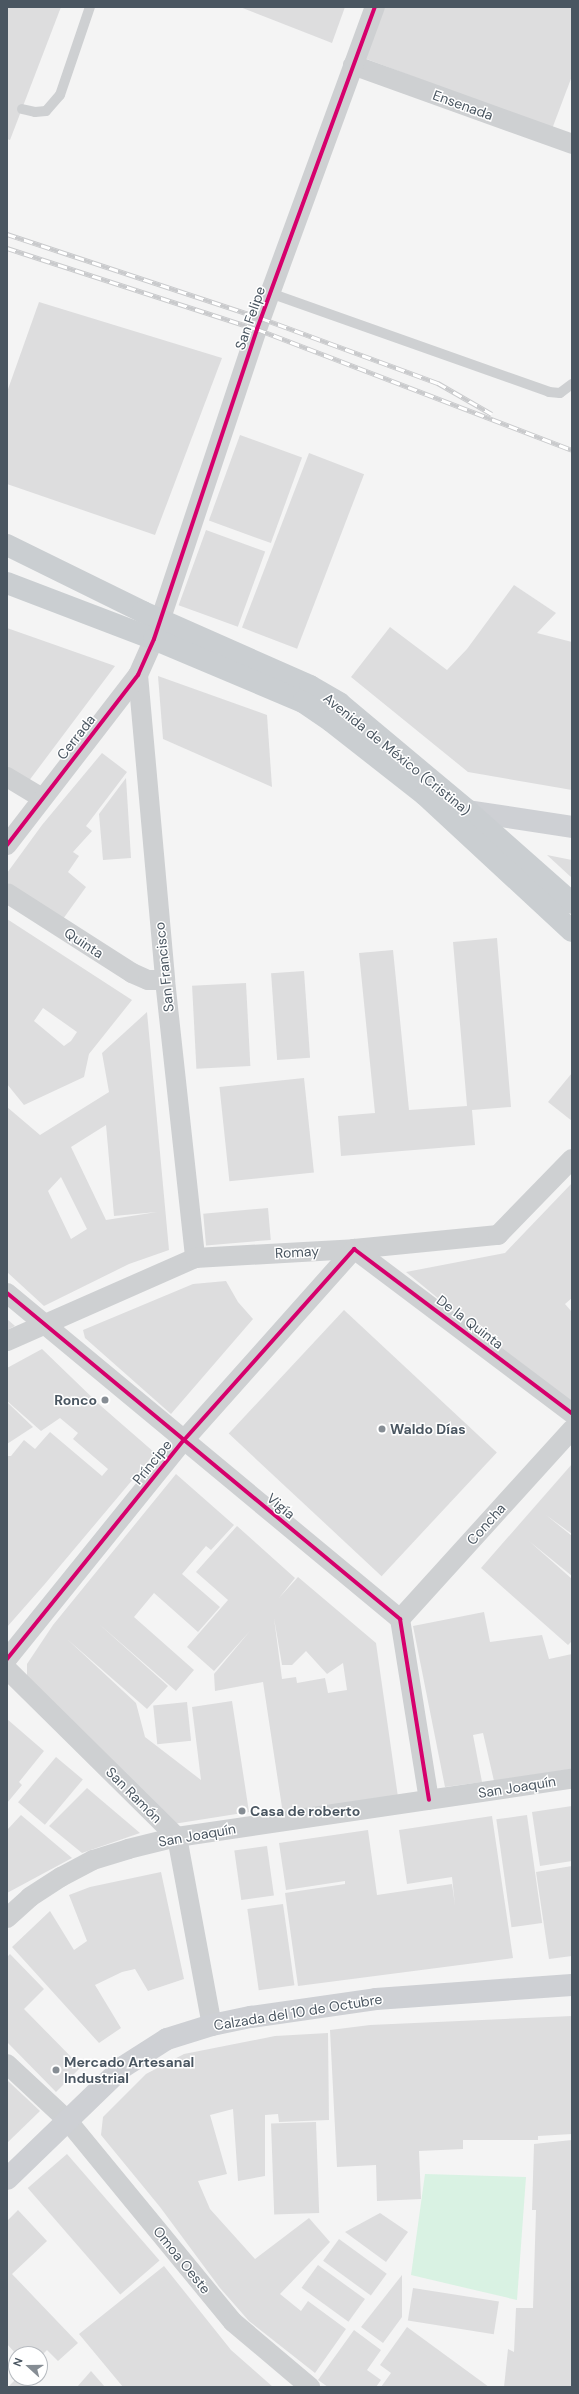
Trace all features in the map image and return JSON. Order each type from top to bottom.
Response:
[{"type":"main road","name":"Avenida de México (Cristina)","points":[[7,545],[158,630],[303,702],[332,720],[425,796],[572,931]]},
{"type":"main road","name":"Avenida de México (Cristina)","points":[[7,583],[158,630],[310,686],[339,703],[468,810],[572,903]]},
{"type":"main road","points":[[425,796],[468,810],[572,827]]},
{"type":"main road","name":"Calzada del 10 de Octubre","points":[[7,2179],[67,2120],[138,2056],[167,2039],[212,2025],[376,1999],[572,1985]]},
{"type":"street","name":"San Felipe","points":[[158,630],[270,293],[374,7]]},
{"type":"street","name":"Ensenada","points":[[353,66],[572,144]]},
{"type":"street","name":"Cerrada","points":[[7,845],[138,675],[158,630]]},
{"type":"street","name":"San Francisco","points":[[138,675],[165,980],[195,1258]]},
{"type":"street","points":[[7,777],[42,798]]},
{"type":"street","name":"Quinta","points":[[7,893],[132,974],[148,980],[165,980]]},
{"type":"street","name":"Romay","points":[[7,1341],[44,1323],[195,1258],[354,1249],[498,1235],[572,1159]]},
{"type":"street","name":"De la Quinta","points":[[354,1249],[572,1413]]},
{"type":"street","name":"Príncipe","points":[[7,1659],[184,1440],[354,1249]]},
{"type":"street","name":"Vigía","points":[[7,1293],[400,1619]]},
{"type":"street","name":"Concha","points":[[400,1619],[572,1429]]},
{"type":"street","points":[[400,1619],[430,1800]]},
{"type":"street","name":"San Ramón","points":[[7,1669],[176,1837]]},
{"type":"street","name":"San Joaquín","points":[[7,1918],[30,1897],[93,1860],[176,1837],[572,1779]]},
{"type":"street","points":[[176,1837],[212,2025]]},
{"type":"street","name":"Omoa Oeste","points":[[7,2064],[67,2120],[233,2322],[310,2387]]},
{"type":"lane","points":[[22,109],[35,112],[46,110],[60,95],[90,7]]},
{"type":"lane","points":[[270,293],[549,392],[560,393],[572,384]]},
{"type":"green space","points":[[425,2174],[526,2177],[517,2300],[411,2275]]},
{"type":"building","points":[[7,7],[61,7],[10,140],[7,139]]},
{"type":"building","points":[[240,7],[345,7],[332,43]]},
{"type":"building","points":[[382,7],[572,7],[572,76],[552,129],[364,58]]},
{"type":"building","points":[[39,302],[222,358],[155,535],[7,484],[7,392]]},
{"type":"building","points":[[240,435],[302,458],[271,543],[209,521]]},
{"type":"building","points":[[309,453],[364,474],[297,649],[242,628]]},
{"type":"building","points":[[206,530],[265,552],[238,627],[179,605]]},
{"type":"building","points":[[514,585],[556,613],[537,633],[572,642],[572,790],[468,772],[351,677],[390,627],[447,670],[467,649]]},
{"type":"building","points":[[7,628],[115,666],[28,782],[7,768]]},
{"type":"building","points":[[158,676],[267,715],[272,787],[163,739]]},
{"type":"building","points":[[102,753],[127,772],[86,826],[92,831],[73,852],[79,856],[68,872],[86,887],[63,919],[7,882],[7,873],[42,825]]},
{"type":"building","points":[[126,778],[131,858],[103,860],[99,814]]},
{"type":"building","points":[[547,855],[572,860],[572,878]]},
{"type":"building","points":[[7,919],[132,1000],[89,1054],[84,1077],[24,1105],[7,1084]],"holes":[[[43,1008],[77,1032],[71,1041],[64,1046],[34,1021]]]},
{"type":"building","points":[[497,938],[511,1107],[472,1110],[475,1145],[341,1156],[338,1116],[375,1113],[359,953],[393,950],[409,1110],[467,1106],[453,942]]},
{"type":"building","points":[[304,971],[310,1058],[277,1060],[271,973]]},
{"type":"building","points":[[246,983],[250,1066],[196,1069],[192,986]]},
{"type":"building","points":[[147,1012],[169,1250],[129,1264],[44,1306],[7,1272],[7,1107],[40,1135],[109,1092],[102,1053]],"holes":[[[106,1125],[114,1216],[157,1212],[106,1220],[71,1147]],[[61,1177],[87,1229],[71,1239],[48,1191]]]},
{"type":"building","points":[[572,1073],[572,1121],[548,1102]]},
{"type":"building","points":[[304,1078],[314,1172],[229,1181],[219,1087]]},
{"type":"building","points":[[572,1183],[572,1298],[565,1304],[572,1312],[572,1408],[406,1272],[505,1253]]},
{"type":"building","points":[[268,1208],[271,1240],[206,1246],[203,1214]]},
{"type":"building","points":[[226,1281],[238,1302],[253,1319],[171,1414],[85,1338],[83,1330],[193,1284]]},
{"type":"building","points":[[344,1310],[497,1453],[382,1576],[229,1434]]},
{"type":"building","points":[[7,1319],[15,1326],[7,1330]]},
{"type":"building","points":[[42,1349],[101,1406],[155,1453],[7,1627],[7,1456],[11,1456],[24,1440],[35,1449],[50,1432],[102,1476],[108,1469],[73,1439],[78,1433],[60,1418],[41,1431],[7,1401],[7,1368]]},
{"type":"building","points":[[7,1402],[33,1427],[7,1444]]},
{"type":"building","points":[[572,1464],[572,1534],[546,1515],[572,1536],[572,1576],[529,1541],[572,1579],[572,1641],[568,1645],[481,1568]]},
{"type":"building","points":[[176,1474],[234,1525],[211,1550],[206,1546],[182,1574],[220,1607],[198,1632],[154,1593],[134,1617],[194,1670],[176,1691],[99,1624],[168,1686],[147,1709],[67,1639],[136,1703],[145,1737],[201,1780],[192,1707],[232,1701],[249,1812],[167,1825],[27,1676],[27,1664],[53,1625]]},
{"type":"building","points":[[237,1526],[295,1578],[279,1598],[298,1577],[376,1643],[398,1797],[283,1814],[263,1682],[215,1691],[214,1674],[250,1631],[214,1671],[187,1647],[228,1600],[196,1572]],"holes":[[[274,1618],[282,1665],[292,1665],[306,1651],[327,1674],[343,1663],[347,1690],[328,1693],[325,1678],[297,1683],[296,1677],[282,1679]]]},
{"type":"building","points":[[484,1612],[490,1642],[542,1635],[549,1659],[572,1654],[572,1769],[494,1781],[483,1733],[473,1735],[482,1782],[445,1787],[413,1626]]},
{"type":"building","points":[[187,1702],[191,1741],[157,1744],[153,1706]]},
{"type":"building","points":[[7,1719],[44,1751],[19,1782],[22,1785],[7,1803]]},
{"type":"building","points":[[56,1757],[83,1779],[45,1825],[18,1802]]},
{"type":"building","points":[[87,1788],[140,1833],[82,1853],[49,1826]]},
{"type":"building","points":[[572,1806],[572,1861],[540,1866],[532,1812]]},
{"type":"building","points":[[21,1815],[72,1858],[7,1893],[7,1830]]},
{"type":"building","points":[[527,1815],[542,1923],[511,1927],[496,1819]]},
{"type":"building","points":[[492,1816],[513,1958],[298,1986],[285,1893],[345,1884],[345,1881],[286,1890],[279,1843],[368,1830],[377,1895],[452,1884],[455,1905],[452,1877],[407,1884],[399,1830]]},
{"type":"building","points":[[267,1846],[274,1896],[241,1900],[234,1851]]},
{"type":"building","points":[[572,1866],[572,1956],[549,1959],[536,1872]]},
{"type":"building","points":[[161,1872],[184,1979],[148,1991],[135,1969],[122,1972],[95,1985],[121,2028],[99,2043],[12,1947],[50,1911],[74,1950],[87,1941],[69,1895],[90,1887]]},
{"type":"building","points":[[283,1904],[294,1985],[259,1990],[247,1909]]},
{"type":"building","points":[[10,1954],[44,1989],[24,2009],[81,2067],[56,2092],[7,2042],[7,1957]]},
{"type":"building","points":[[572,2016],[572,2134],[538,2136],[538,2140],[463,2140],[463,2149],[419,2151],[421,2199],[377,2201],[376,2165],[337,2167],[330,2030],[370,2025]]},
{"type":"building","points":[[328,2033],[329,2120],[279,2122],[278,2114],[265,2115],[265,2176],[238,2181],[233,2109],[210,2115],[227,2174],[198,2181],[210,2209],[255,2259],[309,2218],[330,2242],[280,2294],[301,2311],[308,2301],[346,2329],[315,2373],[249,2321],[220,2288],[160,2207],[101,2135],[103,2117],[146,2074],[184,2054],[275,2036]]},
{"type":"building","points":[[7,2080],[40,2111],[7,2143]]},
{"type":"building","points":[[316,2122],[319,2213],[274,2215],[271,2124]]},
{"type":"building","points":[[572,2140],[572,2387],[504,2387],[508,2349],[514,2352],[516,2308],[533,2308],[536,2210],[532,2210],[534,2144]]},
{"type":"building","points":[[67,2154],[160,2260],[120,2295],[28,2188]]},
{"type":"building","points":[[18,2210],[47,2241],[12,2274],[78,2343],[58,2361],[48,2351],[48,2346],[9,2346],[7,2344],[7,2221]]},
{"type":"building","points":[[380,2213],[408,2232],[386,2262],[345,2232]]},
{"type":"building","points":[[339,2239],[387,2274],[371,2296],[323,2261]]},
{"type":"building","points":[[318,2265],[365,2299],[348,2322],[302,2288]]},
{"type":"building","points":[[164,2266],[231,2350],[273,2387],[123,2387],[79,2334]]},
{"type":"building","points":[[402,2275],[402,2317],[383,2343],[361,2327]]},
{"type":"building","points":[[413,2288],[499,2302],[494,2334],[408,2321]]},
{"type":"building","points":[[407,2327],[489,2387],[381,2387],[391,2373],[380,2365]]},
{"type":"building","points":[[354,2330],[381,2350],[367,2370],[381,2380],[376,2387],[328,2387],[318,2380]]},
{"type":"building","points":[[91,2371],[105,2387],[77,2387]]},
{"type":"building","points":[[31,2386],[32,2387],[8,2387]]},
{"type":"railway","points":[[7,234],[261,318],[438,383],[492,414]]},
{"type":"railway","points":[[7,248],[257,329],[572,450]]},
{"type":"cycle path","points":[[7,845],[138,675],[154,639],[257,329],[375,7]]},
{"type":"cycle path","points":[[7,1659],[184,1440],[354,1249],[572,1413]]},
{"type":"cycle path","points":[[7,1293],[400,1619],[429,1800]]},
{"type":"place","name":"Ronco","points":[[105,1400]]},
{"type":"place","name":"Waldo Días","points":[[382,1429]]},
{"type":"place","name":"Casa de roberto","points":[[242,1811]]},
{"type":"place","name":"Mercado Artesanal Industrial","points":[[56,2070]]}]
